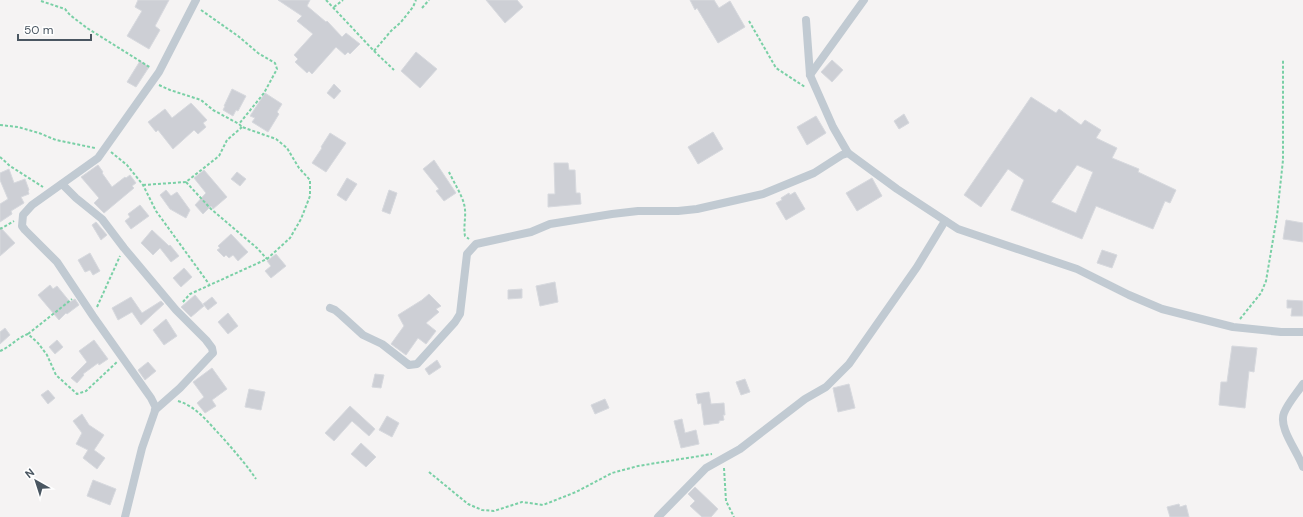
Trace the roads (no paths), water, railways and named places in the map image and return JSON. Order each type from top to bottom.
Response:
[{"type":"street","points":[[810,75],[864,0]]},
{"type":"street","points":[[155,410],[151,398],[92,316],[58,262],[22,226],[23,215],[32,206],[98,158],[105,149],[159,72],[192,1]]},
{"type":"street","points":[[806,20],[810,75],[832,127],[848,153],[897,189],[945,221],[964,231],[1077,269],[1128,295],[1162,309],[1233,327],[1281,332],[1303,332]]},
{"type":"street","points":[[330,308],[335,310],[363,335],[382,344],[409,365],[417,364],[460,314],[467,254],[476,244],[531,232],[550,224],[631,212],[697,209],[762,194],[814,173],[842,154],[848,153]]},
{"type":"street","points":[[62,184],[76,198],[102,219],[124,248],[176,310],[212,348],[212,353],[180,388],[155,410],[142,448],[125,517]]},
{"type":"street","points":[[658,517],[706,468],[721,456],[740,449],[805,399],[826,387],[849,364],[917,267],[945,221]]},
{"type":"street","points":[[1303,384],[1284,412],[1283,419],[1284,428],[1303,467]]}]
